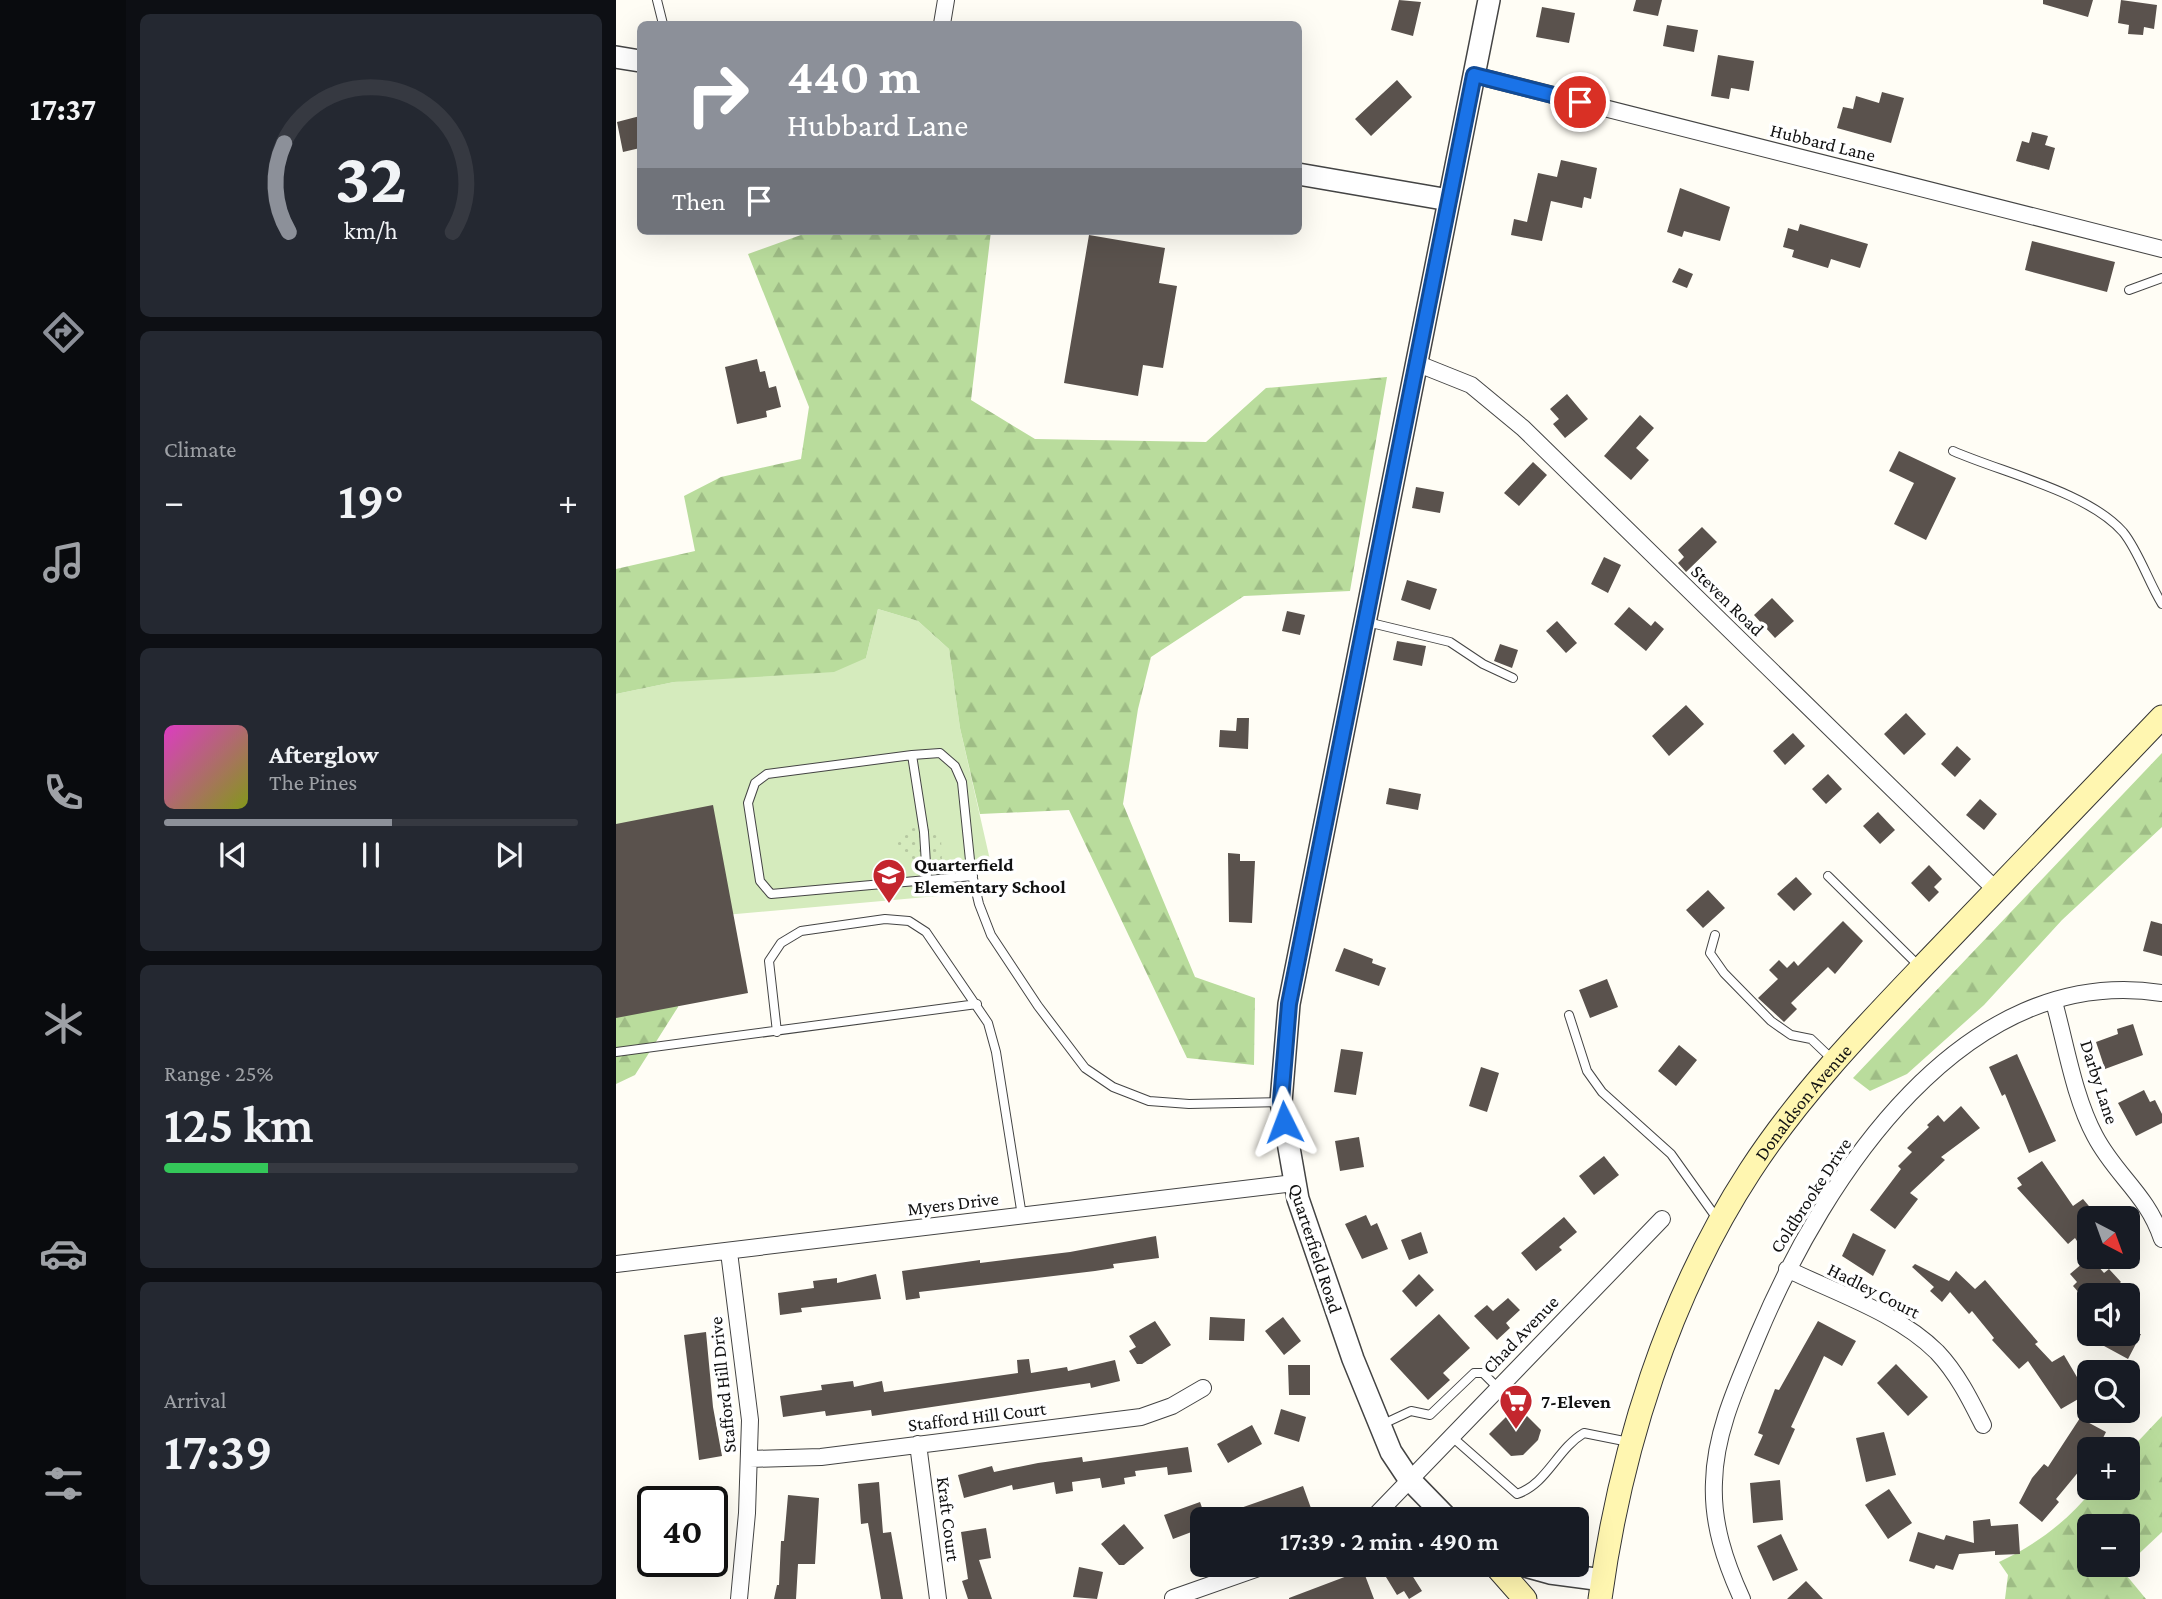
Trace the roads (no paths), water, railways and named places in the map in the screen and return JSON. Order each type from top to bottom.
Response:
[{"type":"main road","name":"Donaldson Avenue","points":[[1601,1589],[1632,1443],[1657,1365],[1686,1290],[1719,1223],[1750,1170],[1834,1062],[2162,718]]},
{"type":"main road","points":[[1506,1577],[1525,1599]]},
{"type":"street","points":[[942,21],[946,0]]},
{"type":"street","name":"Quarterfield Road","points":[[1436,1507],[1409,1479],[1391,1452],[1334,1305],[1294,1183],[1281,1101],[1289,1004],[1489,0]]},
{"type":"street","points":[[616,57],[637,60]]},
{"type":"street","name":"Hubbard Lane","points":[[1474,75],[2162,249]]},
{"type":"street","points":[[1302,175],[1449,200]]},
{"type":"street","name":"Steven Road","points":[[1416,363],[1471,385],[1523,428],[1996,890]]},
{"type":"street","name":"Coldbrooke Drive","points":[[1742,1599],[1729,1572],[1714,1512],[1717,1451],[1746,1364],[1787,1269],[1812,1223],[1854,1162],[1928,1075],[1985,1031],[2054,1002],[2099,993],[2162,993]]},
{"type":"street","name":"Darby Lane","points":[[2054,1002],[2091,1127],[2114,1166],[2144,1200],[2162,1240]]},
{"type":"street","name":"Myers Drive","points":[[616,1264],[1294,1183]]},
{"type":"street","name":"Chad Avenue","points":[[1385,1507],[1409,1479],[1662,1219]]},
{"type":"street","name":"Stafford Hill Drive","points":[[729,1252],[750,1420],[750,1459],[739,1599]]},
{"type":"street","name":"Hadley Court","points":[[1787,1269],[1890,1319],[1920,1337],[1951,1368],[1983,1425]]},
{"type":"street","name":"Stafford Hill Court","points":[[750,1459],[821,1457],[1141,1417],[1172,1406],[1203,1388]]},
{"type":"street","name":"Kraft Court","points":[[918,1444],[938,1599]]},
{"type":"street","points":[[1173,1598],[1233,1577]]},
{"type":"street","points":[[1563,1577],[1601,1589]]},
{"type":"lane","points":[[657,0],[662,21]]},
{"type":"lane","points":[[2129,290],[2162,278]]},
{"type":"lane","points":[[1953,451],[2070,496],[2101,512],[2125,534],[2162,604]]},
{"type":"lane","points":[[1364,621],[1451,642],[1513,678]]},
{"type":"lane","points":[[973,876],[771,894],[760,881],[748,803],[755,783],[767,774],[940,753],[955,766],[962,782],[973,876],[979,904],[991,935],[1038,1006],[1085,1068],[1113,1087],[1149,1101],[1188,1104],[1281,1101]]},
{"type":"lane","points":[[912,755],[924,832],[927,880]]},
{"type":"lane","points":[[1828,876],[1922,968]]},
{"type":"lane","points":[[777,1032],[769,961],[781,943],[802,930],[885,919],[909,921],[926,932],[988,1023],[996,1052],[1022,1216]]},
{"type":"lane","points":[[1715,935],[1710,953],[1724,973],[1771,1021],[1791,1035],[1811,1039],[1834,1062]]},
{"type":"lane","points":[[616,1052],[977,1004]]},
{"type":"lane","points":[[1569,1015],[1587,1071],[1602,1092],[1671,1154],[1719,1223]]},
{"type":"lane","points":[[1381,1425],[1411,1411],[1430,1415],[1474,1373],[1483,1374],[1498,1388]]},
{"type":"lane","points":[[1451,1436],[1517,1494],[1533,1489],[1572,1440],[1584,1433],[1632,1443]]},
{"type":"place","name":"Quarterfield Elementary School","points":[[889,905]]},
{"type":"place","name":"7-Eleven","points":[[1516,1431]]}]
